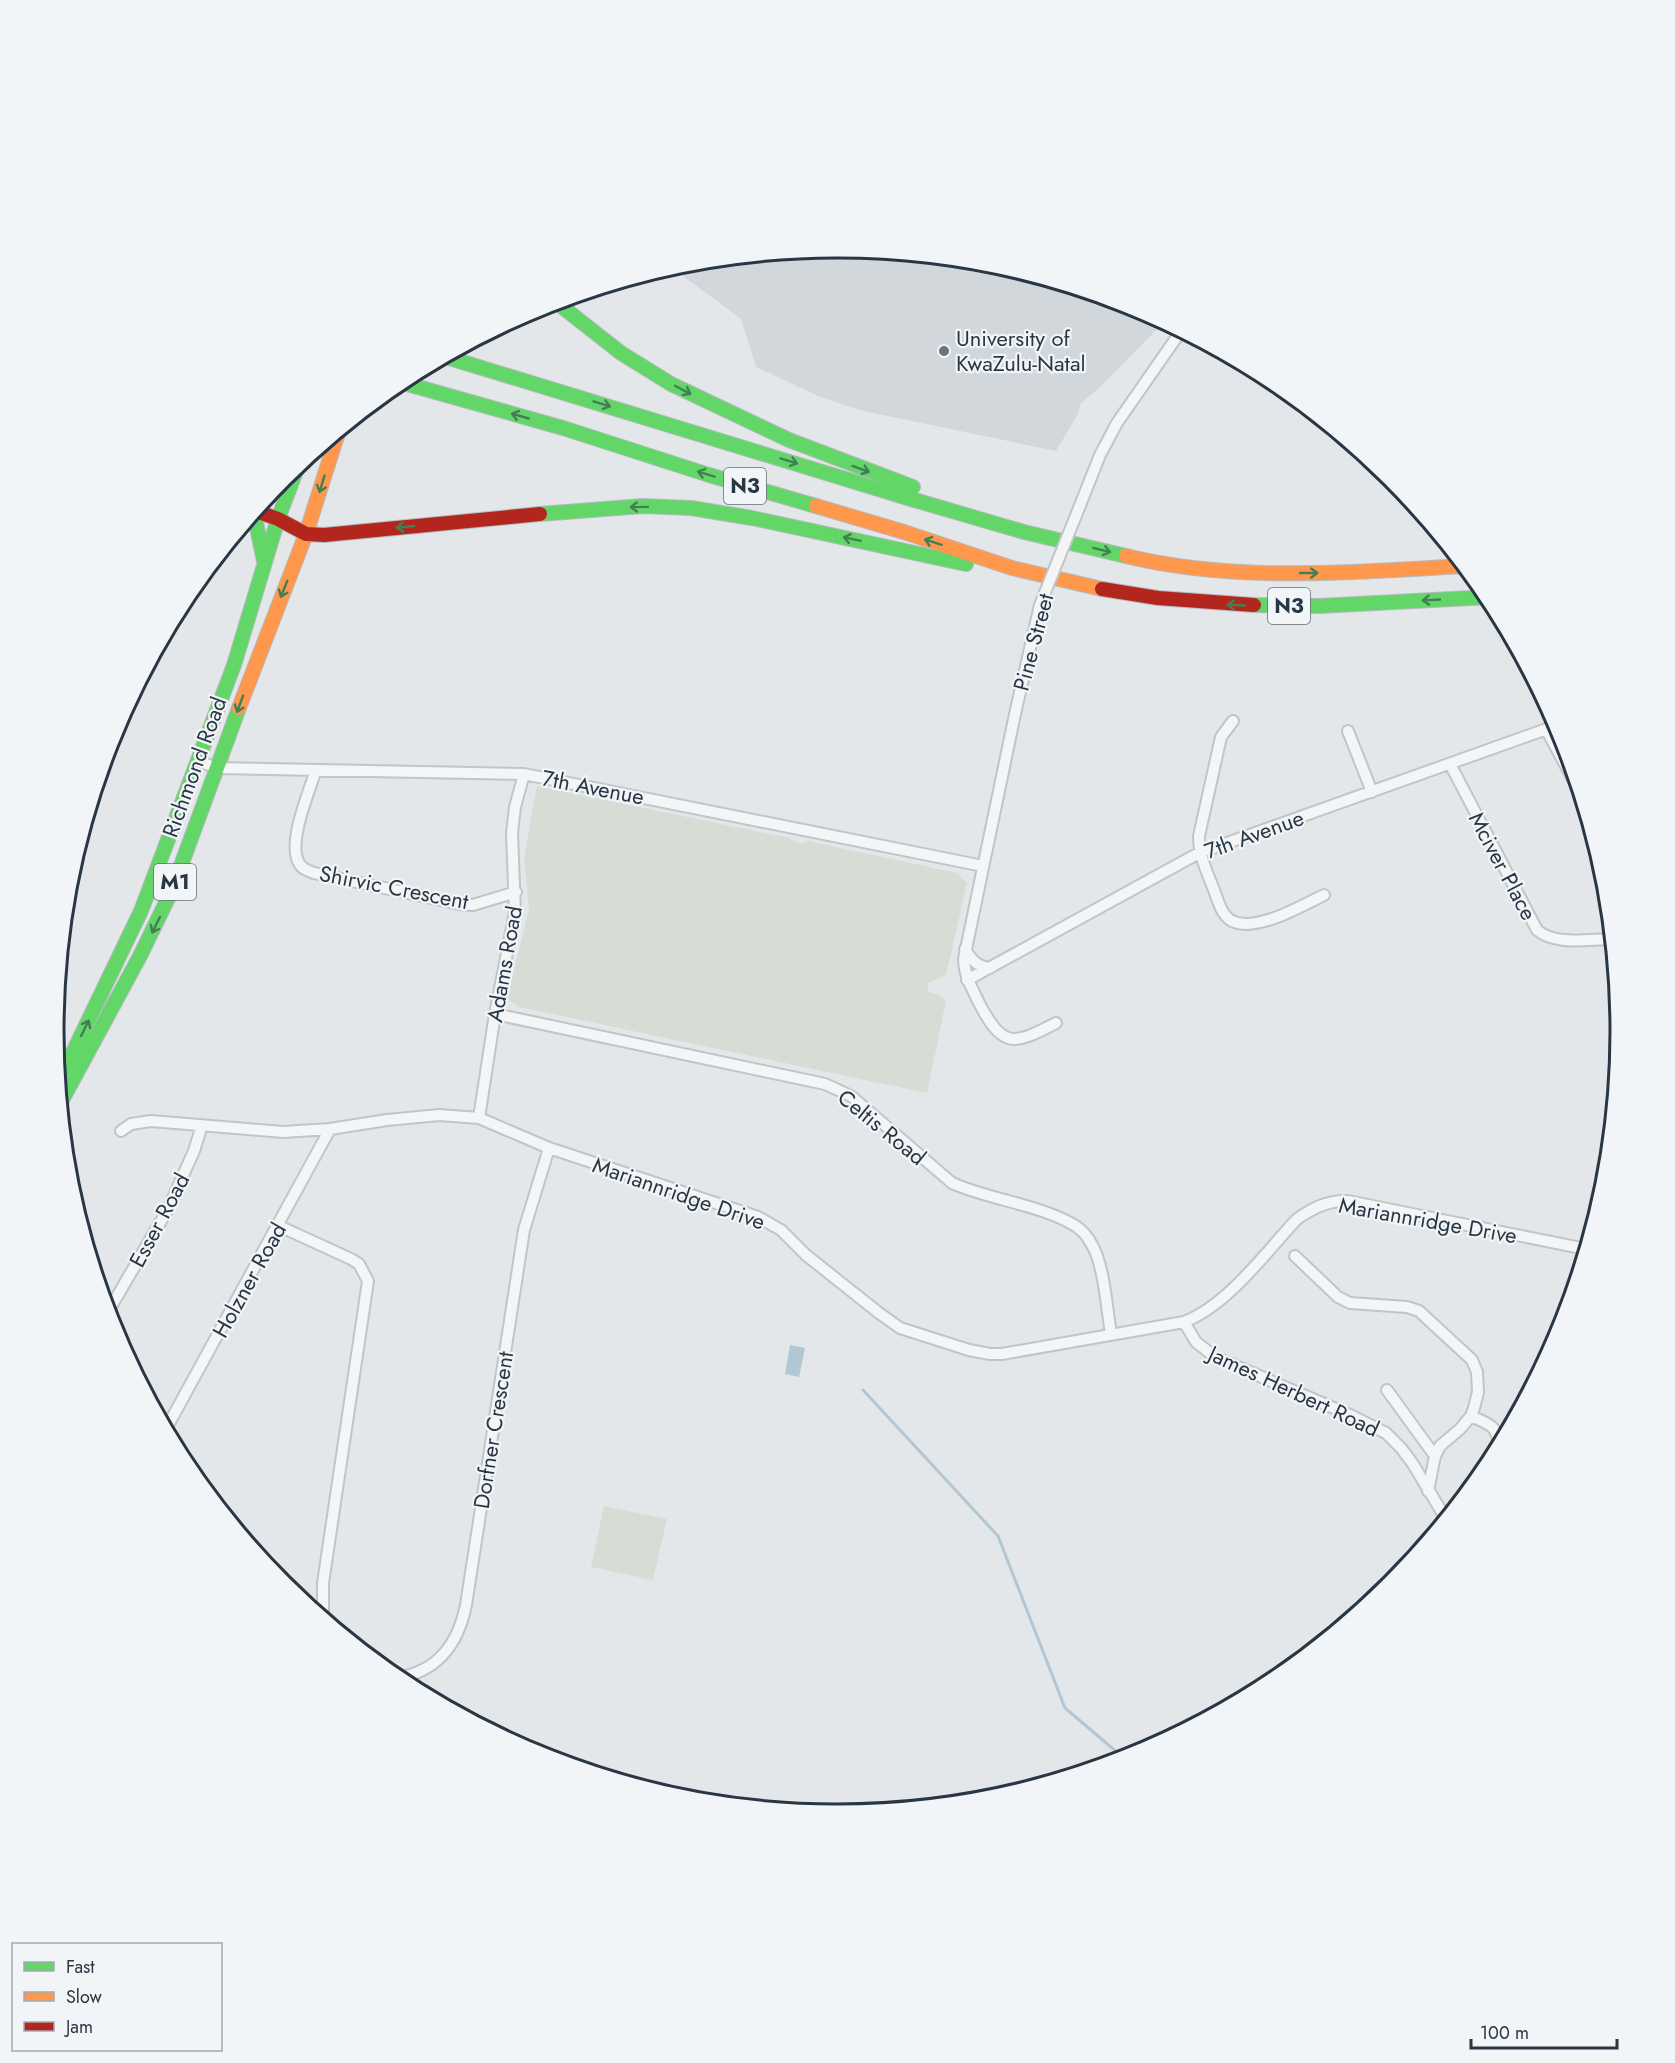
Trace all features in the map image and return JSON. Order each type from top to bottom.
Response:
[{"type":"highway","points":[[564,309],[604,342],[645,370],[767,432],[822,455],[922,491],[1011,519],[1024,532]]},
{"type":"highway","name":"N3","points":[[455,360],[1024,532],[1158,564],[1250,573],[1328,573],[1455,566]]},
{"type":"highway","name":"N3","points":[[413,386],[562,428],[709,475],[904,532],[1012,568],[1090,587],[1147,596],[1238,605],[1319,606],[1477,598]]},
{"type":"highway","name":"Richmond Road","points":[[67,1091],[159,919],[172,890],[260,649],[306,534],[334,445]]},
{"type":"highway","name":"Richmond Road","points":[[65,1067],[141,910],[234,665],[264,563],[291,485]]},
{"type":"highway","points":[[264,514],[306,534],[324,535],[606,508],[643,506],[692,508],[752,518],[974,566],[1012,568]]},
{"type":"highway","points":[[256,522],[264,563]]},
{"type":"street","name":"Pine Street","points":[[968,980],[964,969],[965,949],[1014,714],[1040,605],[1100,455],[1117,423],[1177,337]]},
{"type":"street","points":[[1233,721],[1221,737],[1199,836],[1199,853],[1224,914],[1232,921],[1251,924],[1275,918],[1324,895]]},
{"type":"street","name":"7th Avenue","points":[[968,980],[1199,853],[1546,729]]},
{"type":"street","points":[[1546,729],[1557,748]]},
{"type":"street","points":[[1348,731],[1372,792]]},
{"type":"street","name":"7th Avenue","points":[[197,760],[216,768],[524,774],[983,866]]},
{"type":"street","name":"Mciver Place","points":[[1450,764],[1537,930],[1545,938],[1556,940],[1605,939]]},
{"type":"street","name":"Shirvic Crescent","points":[[316,770],[295,841],[299,864],[305,870],[459,904],[473,905],[516,892]]},
{"type":"street","name":"Adams Road","points":[[479,1118],[495,1014],[515,912],[512,833],[515,807],[524,774]]},
{"type":"street","points":[[965,949],[975,962],[984,968],[990,968]]},
{"type":"street","points":[[968,980],[989,1021],[1002,1036],[1019,1039],[1031,1037],[1056,1023]]},
{"type":"street","name":"Celtis Road","points":[[495,1014],[825,1084],[851,1096],[952,1183],[966,1190],[1075,1225],[1093,1246],[1111,1335]]},
{"type":"street","name":"Mariannridge Drive","points":[[121,1131],[131,1124],[141,1122],[283,1132],[330,1129],[439,1115],[479,1118],[549,1148],[758,1217],[781,1230],[806,1254],[889,1321],[917,1334],[990,1354],[1002,1354],[1185,1322],[1208,1311],[1229,1293],[1297,1219],[1310,1210],[1335,1201],[1348,1201],[1579,1248]]},
{"type":"street","name":"Esser Road","points":[[114,1302],[168,1209],[194,1151],[202,1125]]},
{"type":"street","name":"Holzner Road","points":[[170,1421],[330,1129]]},
{"type":"street","name":"Dorfner Crescent","points":[[408,1674],[435,1662],[460,1632],[468,1598],[524,1230],[549,1148]]},
{"type":"street","points":[[279,1226],[351,1259],[359,1264],[368,1281],[323,1583],[323,1608]]},
{"type":"street","points":[[1296,1256],[1338,1297],[1350,1303],[1407,1307],[1419,1311],[1472,1360],[1477,1372],[1478,1392],[1471,1416],[1440,1446],[1428,1491]]},
{"type":"street","name":"James Herbert Road","points":[[1185,1322],[1196,1342],[1215,1357],[1350,1415],[1386,1434],[1401,1448],[1442,1513]]},
{"type":"street","points":[[1387,1390],[1436,1456]]},
{"type":"street","points":[[1471,1416],[1492,1425],[1497,1433]]},
{"type":"shaded area","name":"University of KwaZulu-Natal","points":[[838,258],[938,265],[988,273],[1038,285],[1086,300],[1158,328],[1096,391],[1081,403],[1078,414],[1056,451],[859,410],[818,396],[756,367],[741,319],[681,274],[737,265]]},
{"type":"shaded area","points":[[537,786],[790,838],[799,843],[808,841],[957,873],[967,883],[946,975],[928,983],[928,992],[939,995],[946,1001],[927,1093],[519,1007],[507,999],[529,909],[524,858]]},
{"type":"shaded area","points":[[604,1506],[667,1519],[653,1580],[591,1567]]},
{"type":"water","points":[[790,1345],[805,1348],[799,1377],[785,1374]]},
{"type":"waterway","points":[[863,1390],[998,1536],[1065,1708],[1117,1752]]},
{"type":"traffic: fast","points":[[565,309],[621,353],[671,384],[789,440],[913,487]]},
{"type":"traffic: fast","points":[[455,360],[911,499],[1024,532],[1126,556]]},
{"type":"traffic: fast","points":[[413,386],[563,428],[709,475],[816,506]]},
{"type":"traffic: fast","points":[[65,1068],[141,911],[234,665],[278,519],[291,485]]},
{"type":"traffic: fast","points":[[540,514],[643,506],[691,508],[752,518],[966,564]]},
{"type":"traffic: fast","points":[[256,522],[264,561]]},
{"type":"traffic: fast","points":[[1254,605],[1319,606],[1477,598]]},
{"type":"traffic: fast","points":[[67,1091],[140,956],[172,890],[239,708]]},
{"type":"traffic: slow","points":[[239,708],[306,534],[334,445]]},
{"type":"traffic: slow","points":[[816,506],[1012,568],[1102,589]]},
{"type":"traffic: slow","points":[[1126,556],[1209,570],[1252,573],[1337,573],[1455,567]]},
{"type":"traffic: jam","points":[[264,514],[306,534],[324,535],[540,514]]},
{"type":"traffic: jam","points":[[1102,589],[1158,598],[1254,605]]},
{"type":"place","name":"University of KwaZulu-Natal","points":[[944,351]]}]
